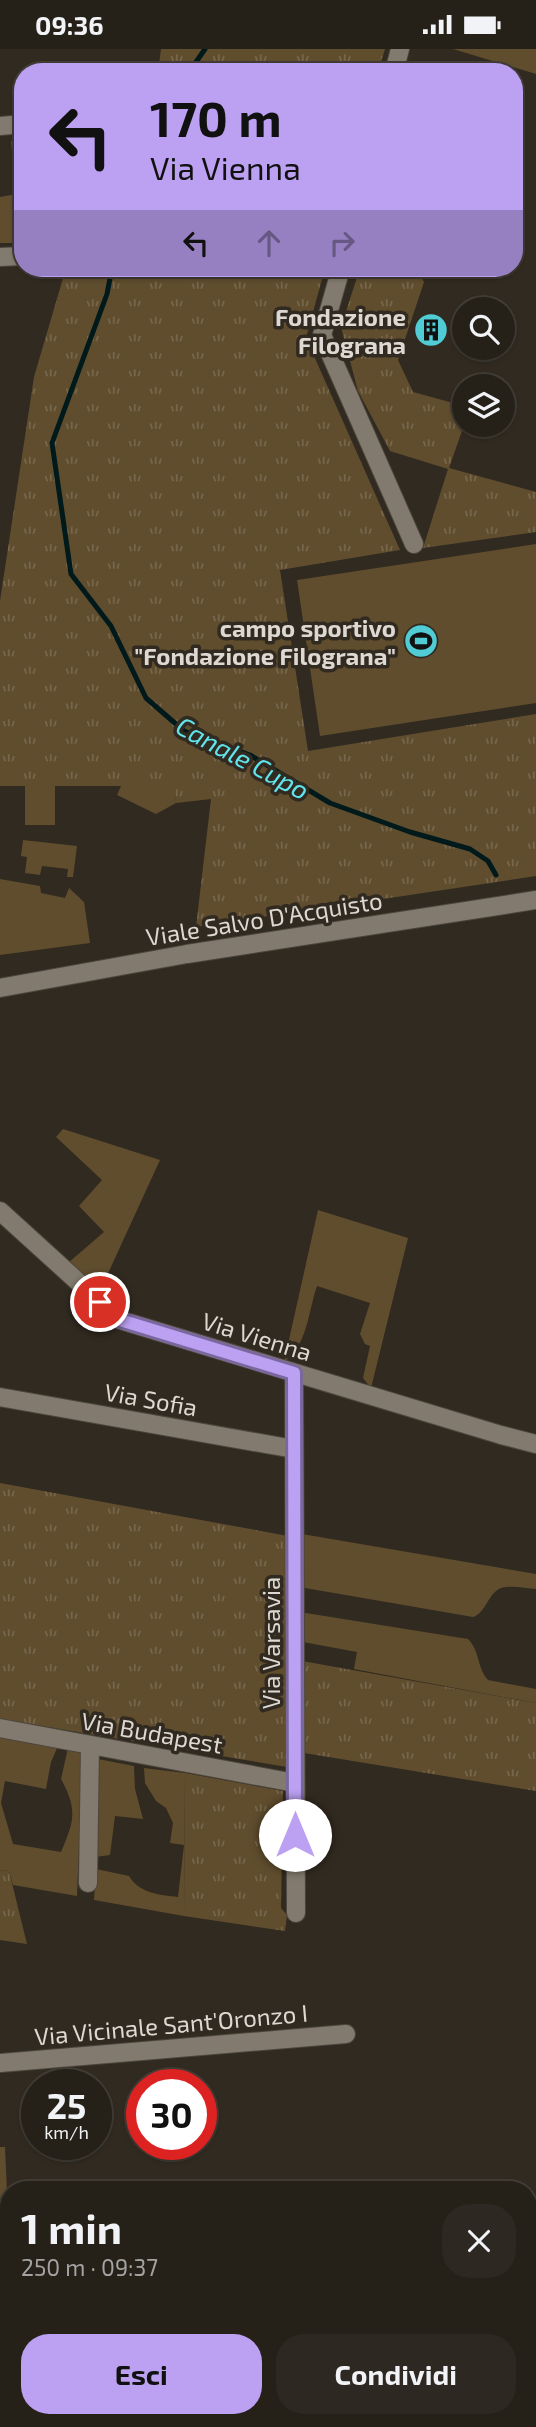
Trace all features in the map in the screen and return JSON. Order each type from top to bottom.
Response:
[{"type":"street","points":[[338,277],[322,335],[414,544]]},
{"type":"street","name":"Viale Salvo D'Acquisto","points":[[0,988],[187,954],[536,900]]},
{"type":"street","name":"Via Vienna","points":[[0,1210],[120,1320],[536,1444]]},
{"type":"street","name":"Via Varsavia","points":[[294,1373],[296,1913]]},
{"type":"street","name":"Via Sofia","points":[[0,1397],[295,1449]]},
{"type":"street","name":"Via Budapest","points":[[0,1728],[295,1783]]},
{"type":"street","points":[[88,1883],[90,1746]]},
{"type":"street","name":"Via Vicinale Sant'Oronzo I","points":[[0,2063],[346,2034]]},
{"type":"green space","points":[[161,49],[385,49],[381,63],[159,63]]},
{"type":"green space","points":[[453,49],[536,49],[536,74],[523,70],[523,63],[499,63]]},
{"type":"green space","points":[[11,141],[14,141],[14,173]]},
{"type":"green space","points":[[14,194],[14,243],[0,243],[0,197]]},
{"type":"green space","points":[[63,277],[323,277],[306,338],[400,550],[280,570],[308,751],[536,714],[536,876],[196,927],[211,799],[176,803],[174,786],[0,786],[0,601],[34,377]]},
{"type":"green space","points":[[357,277],[421,277],[424,282],[398,360],[413,392],[452,403],[452,437],[460,437],[449,468],[536,492],[536,532],[423,548],[448,469],[390,451],[358,391],[341,327]]},
{"type":"green space","name":"campo sportivo \"Fondazione Filograna\"","points":[[536,544],[536,703],[320,736],[297,580]]},
{"type":"green space","points":[[25,786],[55,786],[55,825],[25,825]]},
{"type":"green space","points":[[121,786],[175,786],[176,803],[156,814],[117,795]]},
{"type":"green space","points":[[23,840],[77,846],[73,877],[67,877],[68,869],[42,866],[40,875],[25,873],[27,857],[21,856]]},
{"type":"green space","points":[[0,879],[40,886],[41,893],[65,898],[69,888],[84,902],[90,943],[0,955]]},
{"type":"green space","points":[[63,1129],[160,1160],[99,1293],[68,1263],[104,1232],[79,1206],[102,1180],[56,1137]]},
{"type":"green space","points":[[318,1210],[408,1238],[371,1388],[363,1378],[370,1346],[365,1344],[360,1334],[370,1303],[317,1286],[303,1337],[292,1355],[284,1362]]},
{"type":"green space","points":[[0,1483],[288,1536],[287,1767],[0,1719]]},
{"type":"green space","points":[[302,1534],[536,1574],[536,1589],[501,1588],[493,1594],[478,1615],[473,1617],[305,1588]]},
{"type":"green space","points":[[302,1614],[468,1639],[488,1680],[536,1689],[536,1703],[354,1669],[357,1652],[303,1642]]},
{"type":"green space","points":[[302,1661],[536,1703],[536,1791],[304,1753]]},
{"type":"green space","points":[[0,1734],[58,1746],[51,1762],[46,1789],[5,1781],[1,1803],[13,1844],[61,1852],[69,1832],[72,1808],[61,1779],[68,1748],[83,1751],[77,1896],[13,1885],[9,1871],[0,1870]]},
{"type":"green space","points":[[98,1759],[134,1766],[135,1789],[143,1819],[115,1816],[110,1855],[95,1857]]},
{"type":"green space","points":[[144,1768],[185,1773],[184,1916],[94,1900],[96,1869],[129,1876],[138,1886],[150,1892],[178,1897],[184,1845],[170,1843],[173,1823],[166,1808],[156,1801],[145,1783]]},
{"type":"green space","points":[[185,1773],[283,1791],[281,1908],[287,1915],[285,1931],[184,1916]]},
{"type":"green space","points":[[0,1870],[9,1871],[27,1944],[0,1940]]},
{"type":"green space","points":[[0,2147],[5,2147],[6,2181],[0,2181]]},
{"type":"waterway","name":"Canale Cupo","points":[[195,63],[205,49]]},
{"type":"waterway","name":"Canale Cupo","points":[[110,277],[107,294],[52,443],[71,574],[111,626],[146,698],[184,731],[250,755],[330,803],[410,832],[470,849],[488,861],[496,875]]},
{"type":"place","name":"Fondazione Filograna","points":[[431,330]]},
{"type":"place","name":"campo sportivo \"Fondazione Filograna\"","points":[[421,641]]},
{"type":"route","points":[[100,1302],[120,1320],[294,1373],[295,1835]]}]
